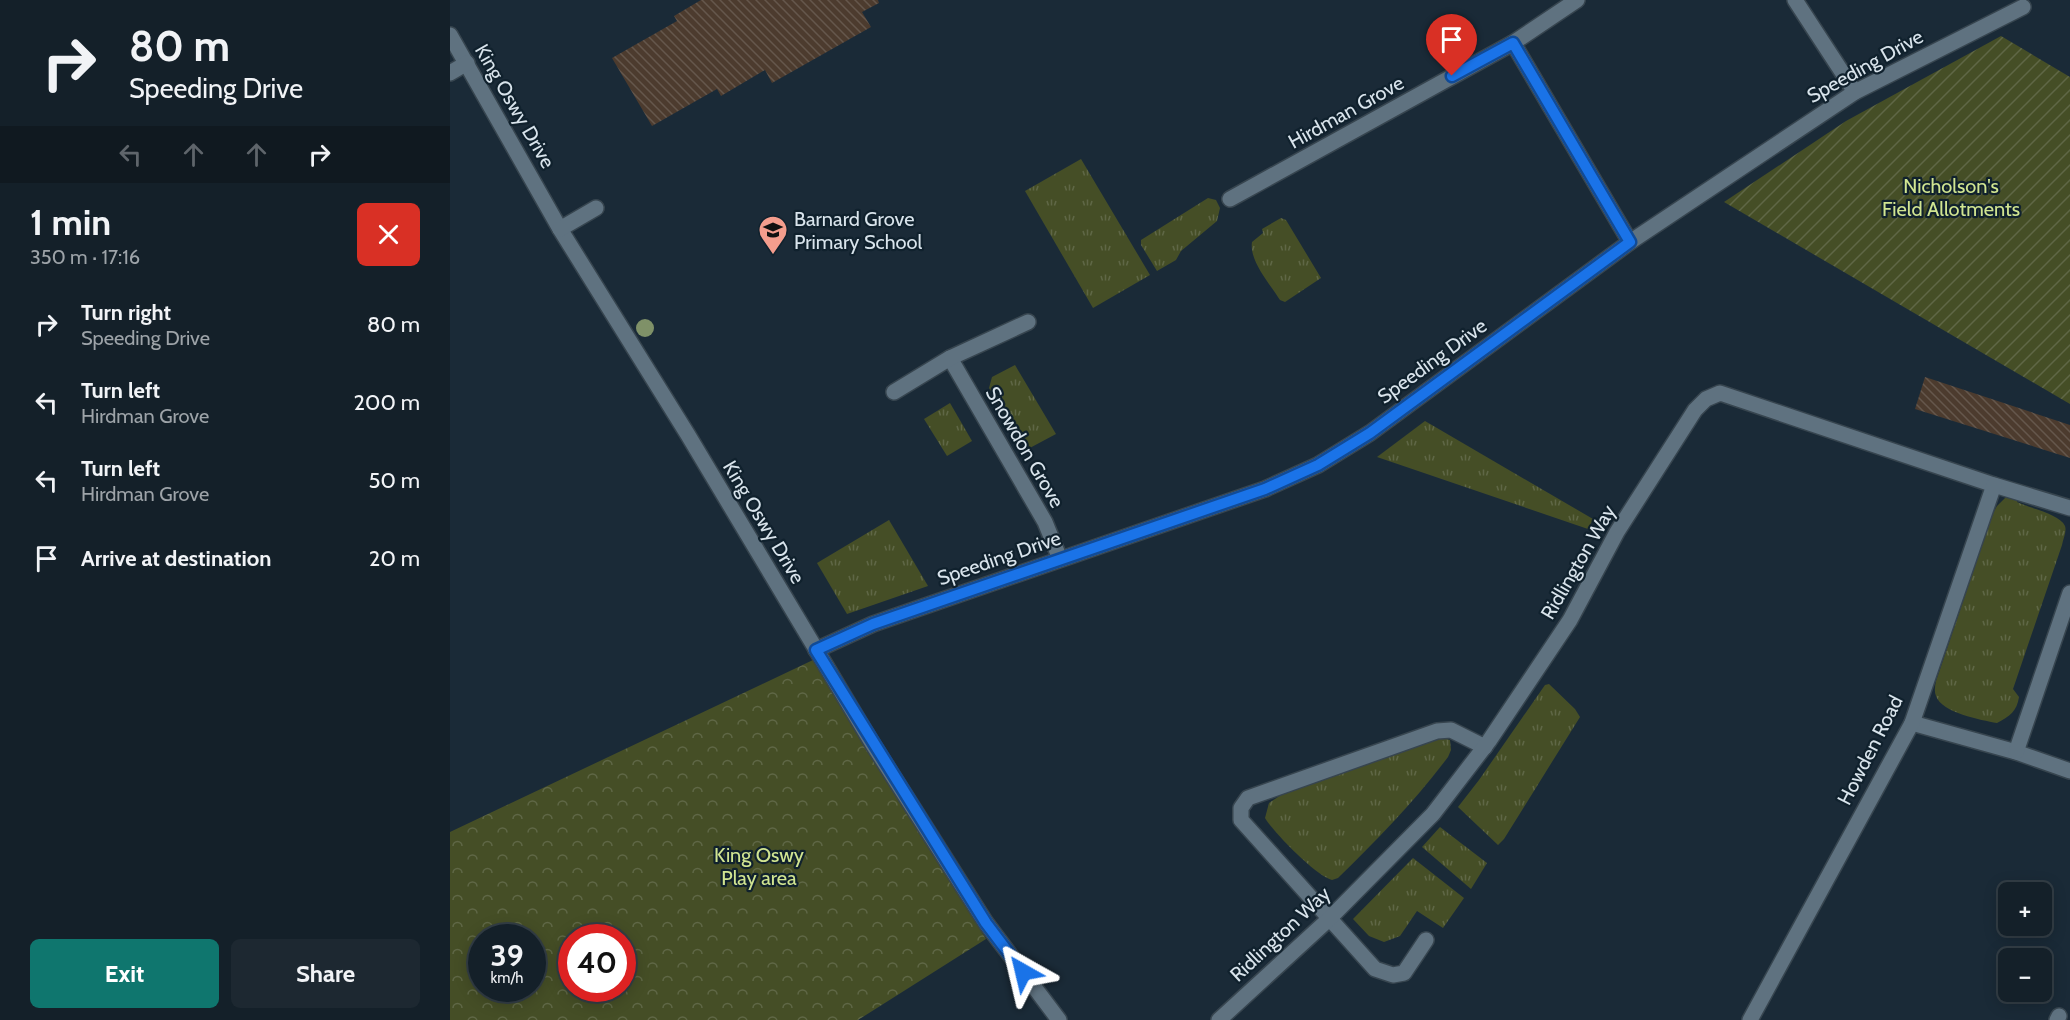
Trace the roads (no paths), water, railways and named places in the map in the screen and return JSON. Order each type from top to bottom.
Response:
[{"type":"street","name":"Hirdman Grove","points":[[1230,200],[1513,43],[1577,0]]},
{"type":"street","points":[[1795,0],[1854,92]]},
{"type":"street","name":"Speeding Drive","points":[[816,650],[873,624],[1265,489],[1318,465],[1370,433],[1630,242],[1854,92],[2023,7]]},
{"type":"street","name":"King Oswy Drive","points":[[450,35],[560,229],[688,435],[816,650],[986,923],[1059,1020]]},
{"type":"street","points":[[1513,43],[1630,242]]},
{"type":"street","points":[[450,74],[467,63]]},
{"type":"street","points":[[560,229],[596,208]]},
{"type":"street","points":[[894,392],[950,358],[1028,321]]},
{"type":"street","name":"Snowdon Grove","points":[[950,358],[1045,522],[1060,559]]},
{"type":"street","name":"Ridlington Way","points":[[1219,1020],[1329,919],[1433,814],[1485,747],[1570,620],[1617,532],[1695,410],[1706,399],[1720,393],[1730,395],[1994,485],[2070,508]]},
{"type":"street","name":"Howden Road","points":[[1750,1020],[1912,723],[1994,485]]},
{"type":"street","points":[[2016,752],[2070,593]]},
{"type":"street","points":[[1912,723],[2016,752],[2070,771]]},
{"type":"street","points":[[1426,940],[1404,973],[1393,975],[1375,969],[1241,820],[1241,808],[1248,798],[1437,731],[1451,730],[1485,747]]},
{"type":"place","name":"Barnard Grove Primary School","points":[[773,256]]},
{"type":"park label","name":"Nicholson's Field Allotments","points":[[1951,198]]},
{"type":"park label","name":"King Oswy Play area","points":[[759,866]]}]
